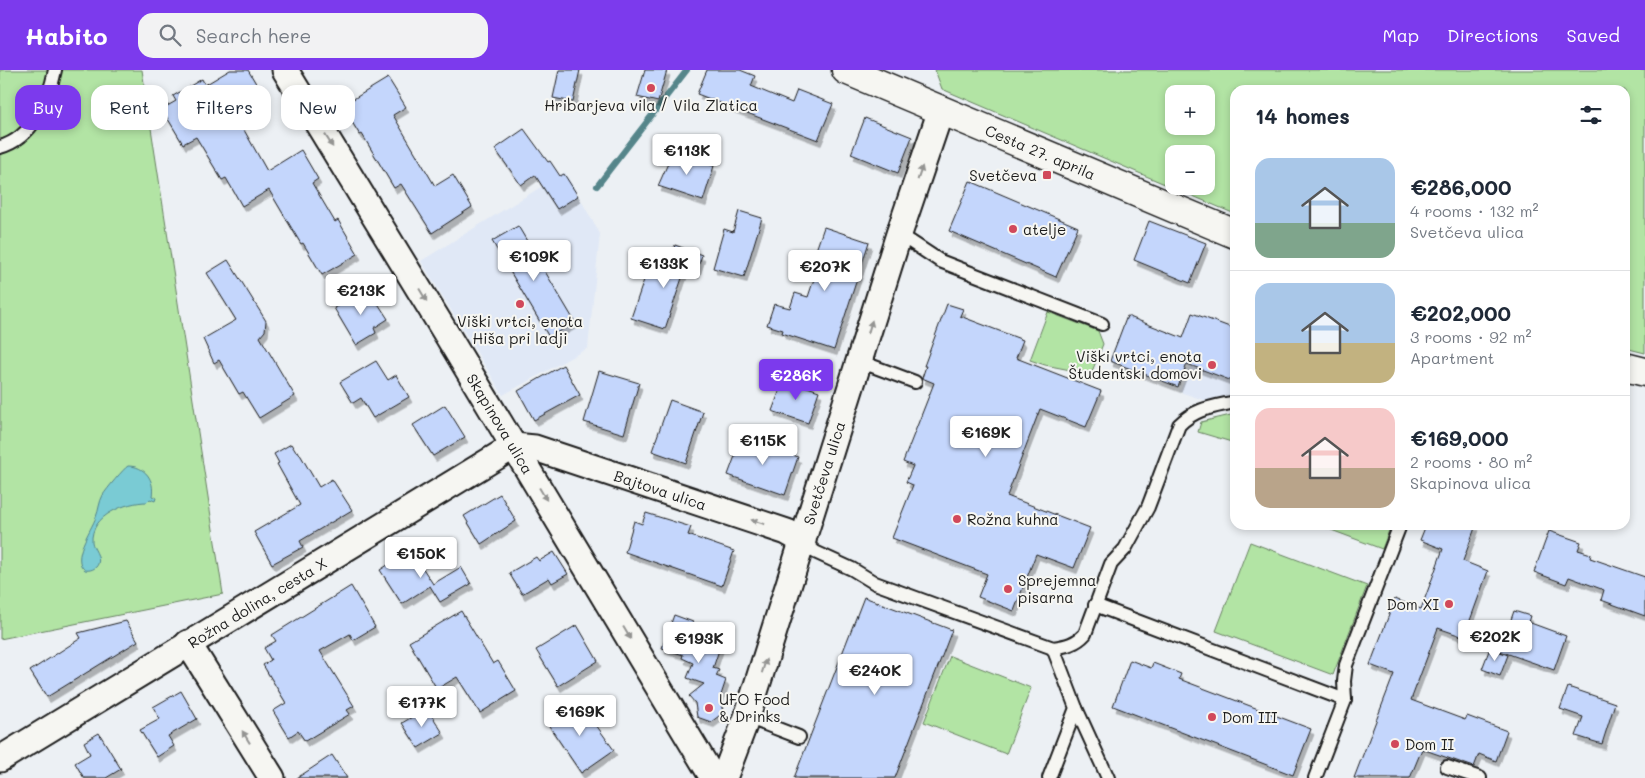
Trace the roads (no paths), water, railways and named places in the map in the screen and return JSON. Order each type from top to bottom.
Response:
[{"type":"main road","name":"Cesta 27. aprila","points":[[846,70],[1230,232]]},
{"type":"main road","points":[[1630,368],[1645,372]]},
{"type":"street","name":"Skapinova ulica","points":[[285,70],[713,778]]},
{"type":"street","name":"Svetčeva ulica","points":[[724,778],[747,717],[899,234],[941,110]]},
{"type":"street","name":"Bajtova ulica","points":[[514,446],[535,448],[787,532],[803,541]]},
{"type":"street","name":"Rožna dolina, cesta X","points":[[0,759],[514,446]]},
{"type":"street","points":[[188,643],[272,778]]},
{"type":"lane","points":[[0,147],[7,145],[28,129],[40,112],[51,90],[55,70]]},
{"type":"lane","points":[[899,234],[940,261],[1102,324]]},
{"type":"lane","points":[[859,362],[916,382]]},
{"type":"lane","points":[[803,541],[815,552],[875,582],[1053,648],[1068,646],[1078,641],[1085,634],[1111,564],[1125,549],[1148,507],[1179,425],[1188,416],[1198,411],[1230,403]]},
{"type":"lane","points":[[1315,778],[1345,700],[1344,681],[1346,665],[1398,530]]},
{"type":"lane","points":[[1095,605],[1345,700]]},
{"type":"lane","points":[[1053,648],[1076,708],[1108,778]]},
{"type":"lane","points":[[1049,778],[1076,708]]},
{"type":"lane","points":[[747,717],[799,737]]},
{"type":"lane","points":[[1447,767],[1480,778]]},
{"type":"water","points":[[128,466],[139,468],[148,475],[153,490],[152,496],[156,498],[155,501],[150,499],[147,502],[130,504],[103,517],[93,533],[92,542],[99,561],[98,564],[93,569],[85,570],[81,565],[81,552],[102,498],[115,479]]},
{"type":"waterway","points":[[597,186],[687,70]]},
{"type":"place","name":"Hribarjeva vila / Vila Zlatica","points":[[651,88]]},
{"type":"place","name":"Svetčeva","points":[[1047,175]]},
{"type":"place","name":"atelje","points":[[1013,229]]},
{"type":"place","name":"Viški vrtci, enota Hiša pri ladji","points":[[520,304]]},
{"type":"place","name":"Viški vrtci, enota Študentski domovi","points":[[1212,365]]},
{"type":"place","name":"Rožna kuhna","points":[[957,519]]},
{"type":"place","name":"Sprejemna pisarna","points":[[1008,589]]},
{"type":"place","name":"Dom XI","points":[[1449,604]]},
{"type":"place","name":"UFO Food & Drinks","points":[[709,708]]},
{"type":"place","name":"Dom III","points":[[1212,717]]},
{"type":"place","name":"Dom II","points":[[1395,744]]}]
